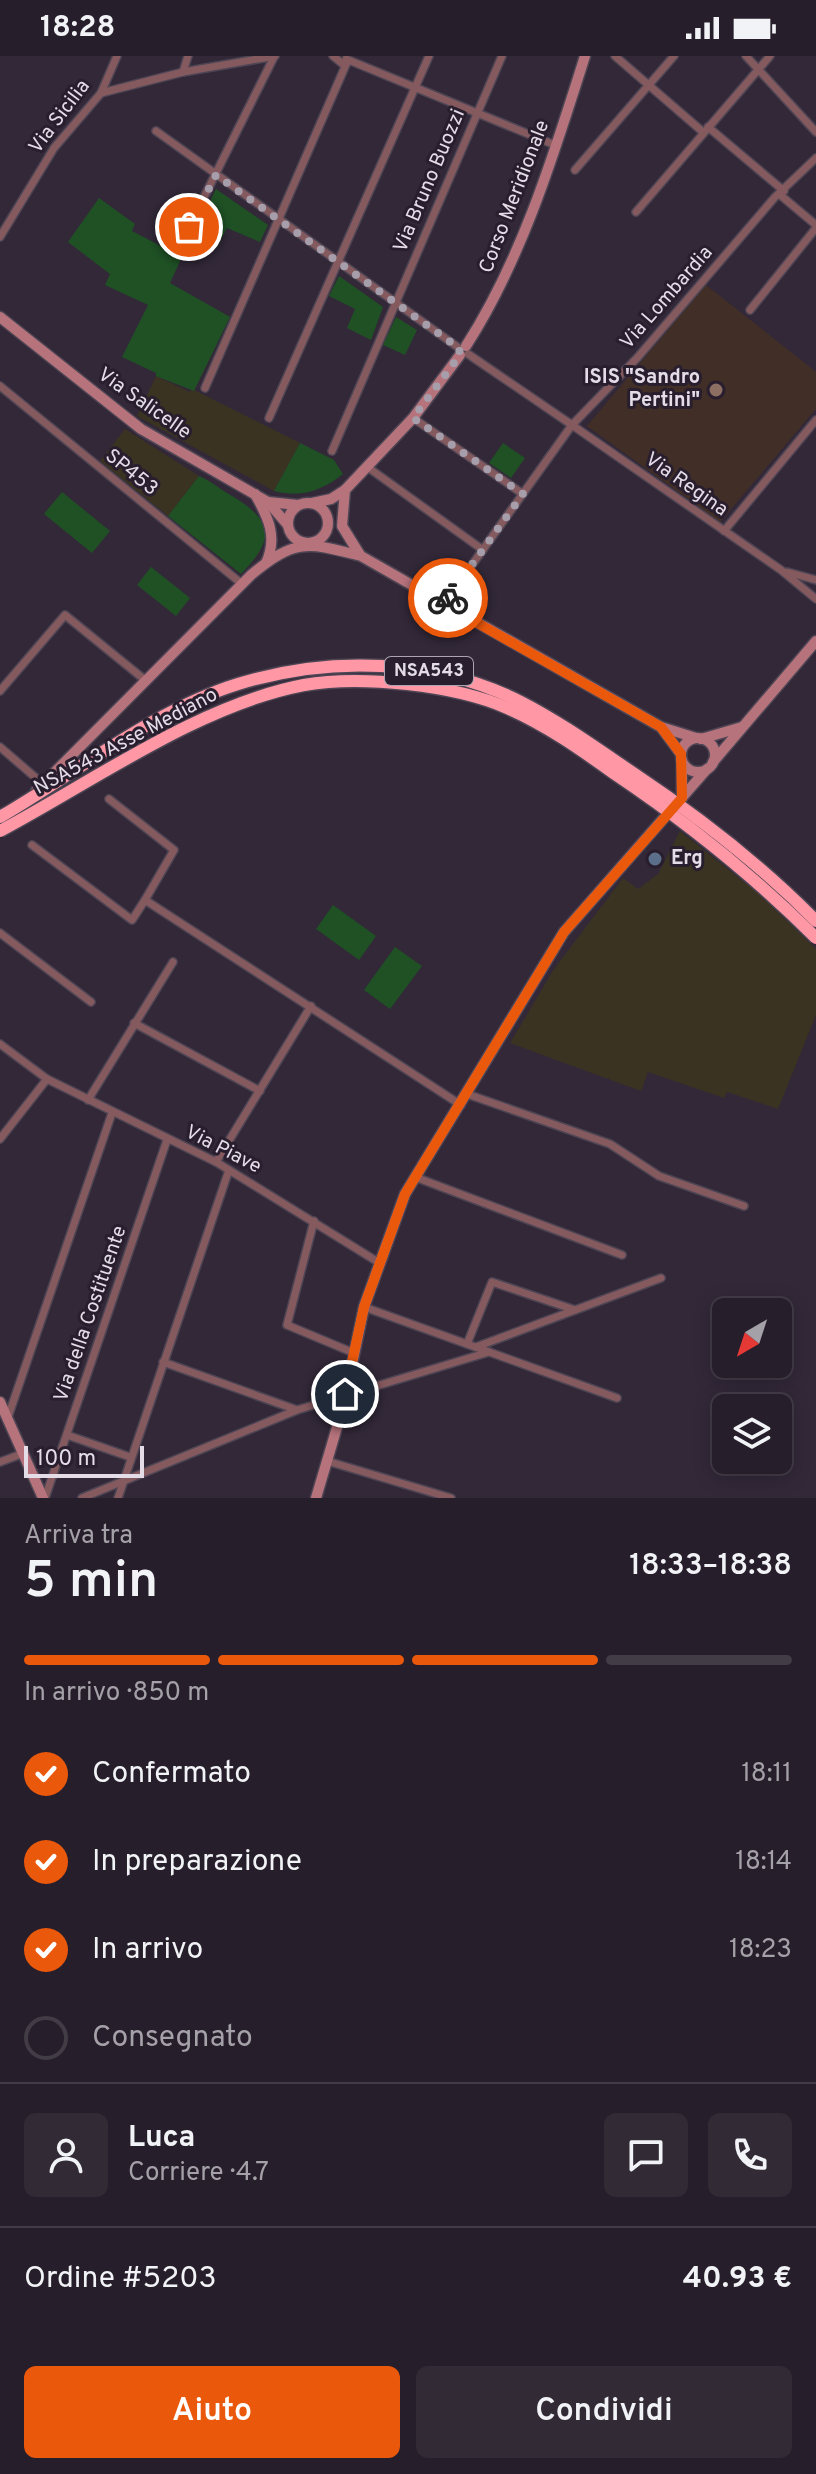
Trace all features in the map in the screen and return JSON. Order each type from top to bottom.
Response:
[{"type":"highway","name":"NSA543 Asse Mediano","points":[[0,817],[136,733],[237,684],[337,665],[406,668],[438,673],[492,690],[560,723],[736,846],[816,921]]},
{"type":"highway","name":"NSA543 Asse Mediano","points":[[0,828],[231,708],[305,685],[379,683],[448,691],[504,706],[553,731],[682,819],[765,887],[816,938]]},
{"type":"street","name":"Via Sicilia","points":[[0,237],[54,148],[101,93],[117,56]]},
{"type":"street","points":[[183,72],[188,56]]},
{"type":"street","points":[[101,93],[183,72],[250,58],[276,56]]},
{"type":"street","points":[[177,251],[276,56]]},
{"type":"street","points":[[269,418],[429,56]]},
{"type":"street","name":"Via Bruno Buozzi","points":[[332,451],[502,56]]},
{"type":"street","name":"Corso Meridionale","points":[[345,490],[413,418],[485,317],[514,254],[585,56]]},
{"type":"street","points":[[615,56],[781,192],[816,226],[750,310]]},
{"type":"street","points":[[575,170],[674,56]]},
{"type":"street","points":[[746,56],[816,132]]},
{"type":"street","points":[[636,212],[770,56]]},
{"type":"street","points":[[205,388],[343,71],[343,58],[555,145]]},
{"type":"street","points":[[156,131],[396,300],[463,351],[572,425]]},
{"type":"street","name":"Via Lombardia","points":[[444,604],[572,425],[638,357],[781,192],[815,162]]},
{"type":"street","name":"Via Salicelle","points":[[3,321],[141,429],[268,502]]},
{"type":"street","name":"SP453","points":[[0,386],[242,584]]},
{"type":"street","points":[[413,418],[523,494]]},
{"type":"street","points":[[724,531],[816,420]]},
{"type":"street","name":"Via Regina","points":[[572,425],[781,570],[816,599]]},
{"type":"street","points":[[366,466],[483,550]]},
{"type":"street","points":[[345,490],[331,499],[298,505],[290,513],[287,524],[295,539],[357,555]]},
{"type":"street","points":[[345,490],[342,526],[357,555]]},
{"type":"street","points":[[255,494],[272,529],[266,563]]},
{"type":"street","name":"SP453","points":[[268,502],[298,505]]},
{"type":"street","name":"SP453","points":[[268,502],[287,524]]},
{"type":"street","points":[[0,828],[242,584],[266,563],[323,536],[327,527],[324,511],[312,503]]},
{"type":"street","points":[[327,527],[357,555],[661,727],[699,739],[713,748],[710,765]]},
{"type":"street","name":"Via Regina","points":[[781,570],[816,580]]},
{"type":"street","points":[[0,691],[65,615],[145,680]]},
{"type":"street","points":[[316,1498],[345,1394],[364,1307],[378,1262],[415,1177],[564,932],[816,641]]},
{"type":"street","points":[[682,798],[682,757],[686,743],[744,726]]},
{"type":"street","points":[[661,727],[693,771],[710,765]]},
{"type":"street","points":[[0,747],[43,784]]},
{"type":"street","points":[[32,845],[132,920],[174,850],[109,799]]},
{"type":"street","points":[[145,900],[461,1105]]},
{"type":"street","points":[[0,933],[91,1002]]},
{"type":"street","points":[[88,1100],[173,962]]},
{"type":"street","points":[[216,1162],[311,1006]]},
{"type":"street","points":[[134,1023],[260,1091]]},
{"type":"street","name":"Via Piave","points":[[0,1044],[47,1079],[216,1162],[378,1262]]},
{"type":"street","points":[[1,1137],[47,1079]]},
{"type":"street","points":[[467,1094],[610,1144],[659,1176],[744,1206]]},
{"type":"street","points":[[7,1419],[112,1113]]},
{"type":"street","name":"Via della Costituente","points":[[44,1498],[167,1140]]},
{"type":"street","points":[[118,1498],[229,1170]]},
{"type":"street","points":[[415,1177],[622,1255]]},
{"type":"street","points":[[314,1221],[287,1325],[354,1353]]},
{"type":"street","points":[[471,1346],[661,1278]]},
{"type":"street","points":[[471,1346],[492,1282],[575,1310]]},
{"type":"street","points":[[364,1307],[617,1398]]},
{"type":"street","points":[[82,1498],[297,1410],[489,1352]]},
{"type":"street","points":[[163,1362],[297,1410]]},
{"type":"street","points":[[0,1402],[44,1498]]},
{"type":"street","points":[[67,1435],[130,1457]]},
{"type":"street","points":[[0,1462],[24,1453]]},
{"type":"street","points":[[327,1461],[451,1498]]},
{"type":"street","points":[[410,1498],[413,1487]]},
{"type":"shaded area","name":"ISIS \"Sandro Pertini\"","points":[[706,285],[816,372],[816,409],[720,522],[587,426]]},
{"type":"shaded area","points":[[156,376],[190,392],[192,389],[300,443],[274,491],[137,416]]},
{"type":"shaded area","points":[[125,429],[199,476],[168,516],[100,461]]},
{"type":"shaded area","points":[[680,831],[758,893],[816,949],[816,1015],[778,1109],[727,1092],[724,1098],[648,1072],[641,1091],[510,1043],[554,969],[623,878],[638,889],[658,874]]},
{"type":"green space","points":[[216,189],[268,225],[260,242],[227,228],[217,247],[193,235]]},
{"type":"green space","points":[[99,198],[135,224],[132,231],[182,257],[170,283],[230,317],[194,391],[156,376],[156,373],[122,357],[148,305],[105,285],[110,274],[68,242]]},
{"type":"green space","points":[[339,276],[383,307],[371,340],[347,328],[355,309],[329,296]]},
{"type":"green space","points":[[396,317],[417,330],[405,355],[383,345]]},
{"type":"green space","points":[[300,443],[334,460],[343,474],[311,492],[294,494],[274,491]]},
{"type":"green space","points":[[503,443],[525,458],[511,478],[489,463]]},
{"type":"green space","points":[[199,476],[246,505],[262,523],[265,532],[260,551],[241,574],[168,516]]},
{"type":"green space","points":[[62,492],[110,531],[92,553],[44,514]]},
{"type":"green space","points":[[151,567],[190,598],[176,616],[137,585]]},
{"type":"green space","points":[[333,905],[376,936],[359,960],[316,929]]},
{"type":"green space","points":[[395,947],[422,966],[390,1009],[364,990]]},
{"type":"way so far","points":[[189,227],[216,175],[396,300],[459,348],[460,355],[413,418],[523,494],[448,598]]},
{"type":"place","name":"ISIS \"Sandro Pertini\"","points":[[716,390]]},
{"type":"place","name":"Erg","points":[[655,859]]},
{"type":"route","points":[[345,1394],[364,1307],[405,1194],[564,932],[682,798],[681,754],[661,727],[444,604],[448,598]]}]
